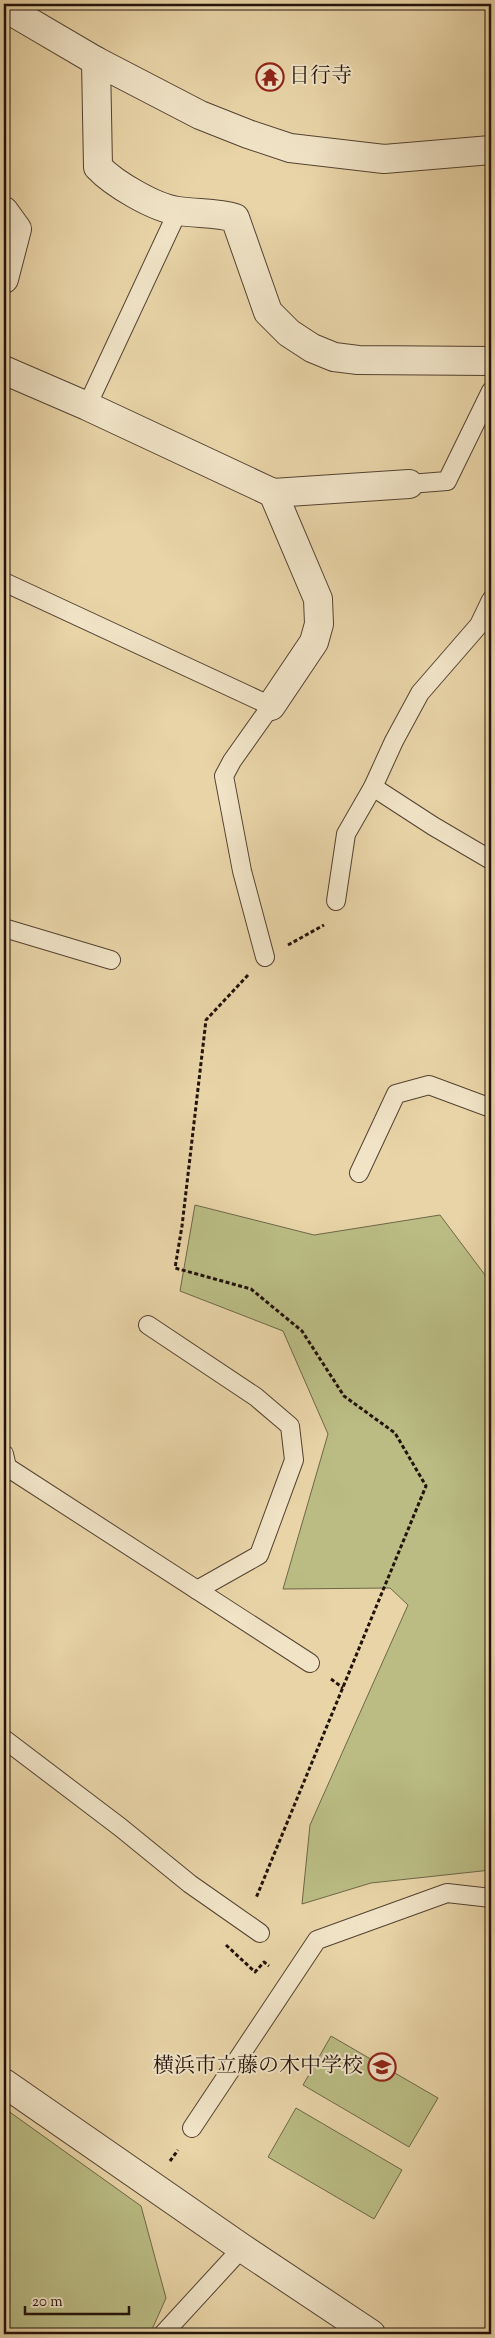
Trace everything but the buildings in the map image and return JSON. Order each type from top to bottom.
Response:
[{"type":"street","points":[[4,7],[96,61],[200,114],[248,134],[290,148],[384,159],[491,150]]},
{"type":"street","points":[[96,61],[98,167],[107,176],[163,208],[222,214],[236,218],[268,312],[289,332],[312,348],[334,357],[358,360],[491,360]]},
{"type":"street","points":[[4,211],[17,229],[4,279]]},
{"type":"street","points":[[4,367],[273,493],[409,484]]},
{"type":"street","points":[[271,706],[314,642],[320,624],[318,599],[273,493]]},
{"type":"street","points":[[4,2083],[242,2248],[371,2334]]},
{"type":"lane","points":[[87,406],[178,211]]},
{"type":"lane","points":[[409,484],[447,481],[491,391]]},
{"type":"lane","points":[[4,582],[271,706],[232,760],[224,776],[242,872],[265,957]]},
{"type":"lane","points":[[336,901],[346,834],[373,787],[394,741],[420,693],[479,625],[491,600]]},
{"type":"lane","points":[[373,787],[491,860]]},
{"type":"lane","points":[[4,928],[111,960]]},
{"type":"lane","points":[[359,1173],[396,1094],[429,1085],[491,1108]]},
{"type":"lane","points":[[148,1325],[256,1397],[290,1426],[294,1460],[259,1554],[197,1590]]},
{"type":"lane","points":[[4,1454],[7,1467],[310,1663]]},
{"type":"lane","points":[[4,1739],[120,1827],[190,1884],[243,1923],[260,1933]]},
{"type":"lane","points":[[192,2128],[317,1940],[446,1893],[491,1898]]},
{"type":"lane","points":[[163,2334],[242,2248]]},
{"type":"path","points":[[243,1923],[262,1886],[426,1486],[395,1433],[344,1396],[302,1331],[251,1289],[175,1268],[182,1226],[206,1020],[265,957],[336,918],[336,901]]},
{"type":"path","points":[[154,2186],[192,2128]]},
{"type":"green space","points":[[195,1205],[314,1235],[440,1215],[491,1283],[491,1870],[371,1883],[302,1904],[310,1825],[408,1605],[390,1588],[283,1589],[328,1434],[283,1331],[180,1291]]},
{"type":"green space","points":[[331,2036],[438,2098],[409,2147],[303,2085]]},
{"type":"green space","points":[[4,2108],[141,2206],[166,2298],[150,2334],[4,2334]]},
{"type":"green space","points":[[296,2108],[402,2170],[374,2219],[268,2157]]},
{"type":"place","name":"日行寺","points":[[270,77]]},
{"type":"place","name":"横浜市立藤の木中学校","points":[[382,2067]]}]
